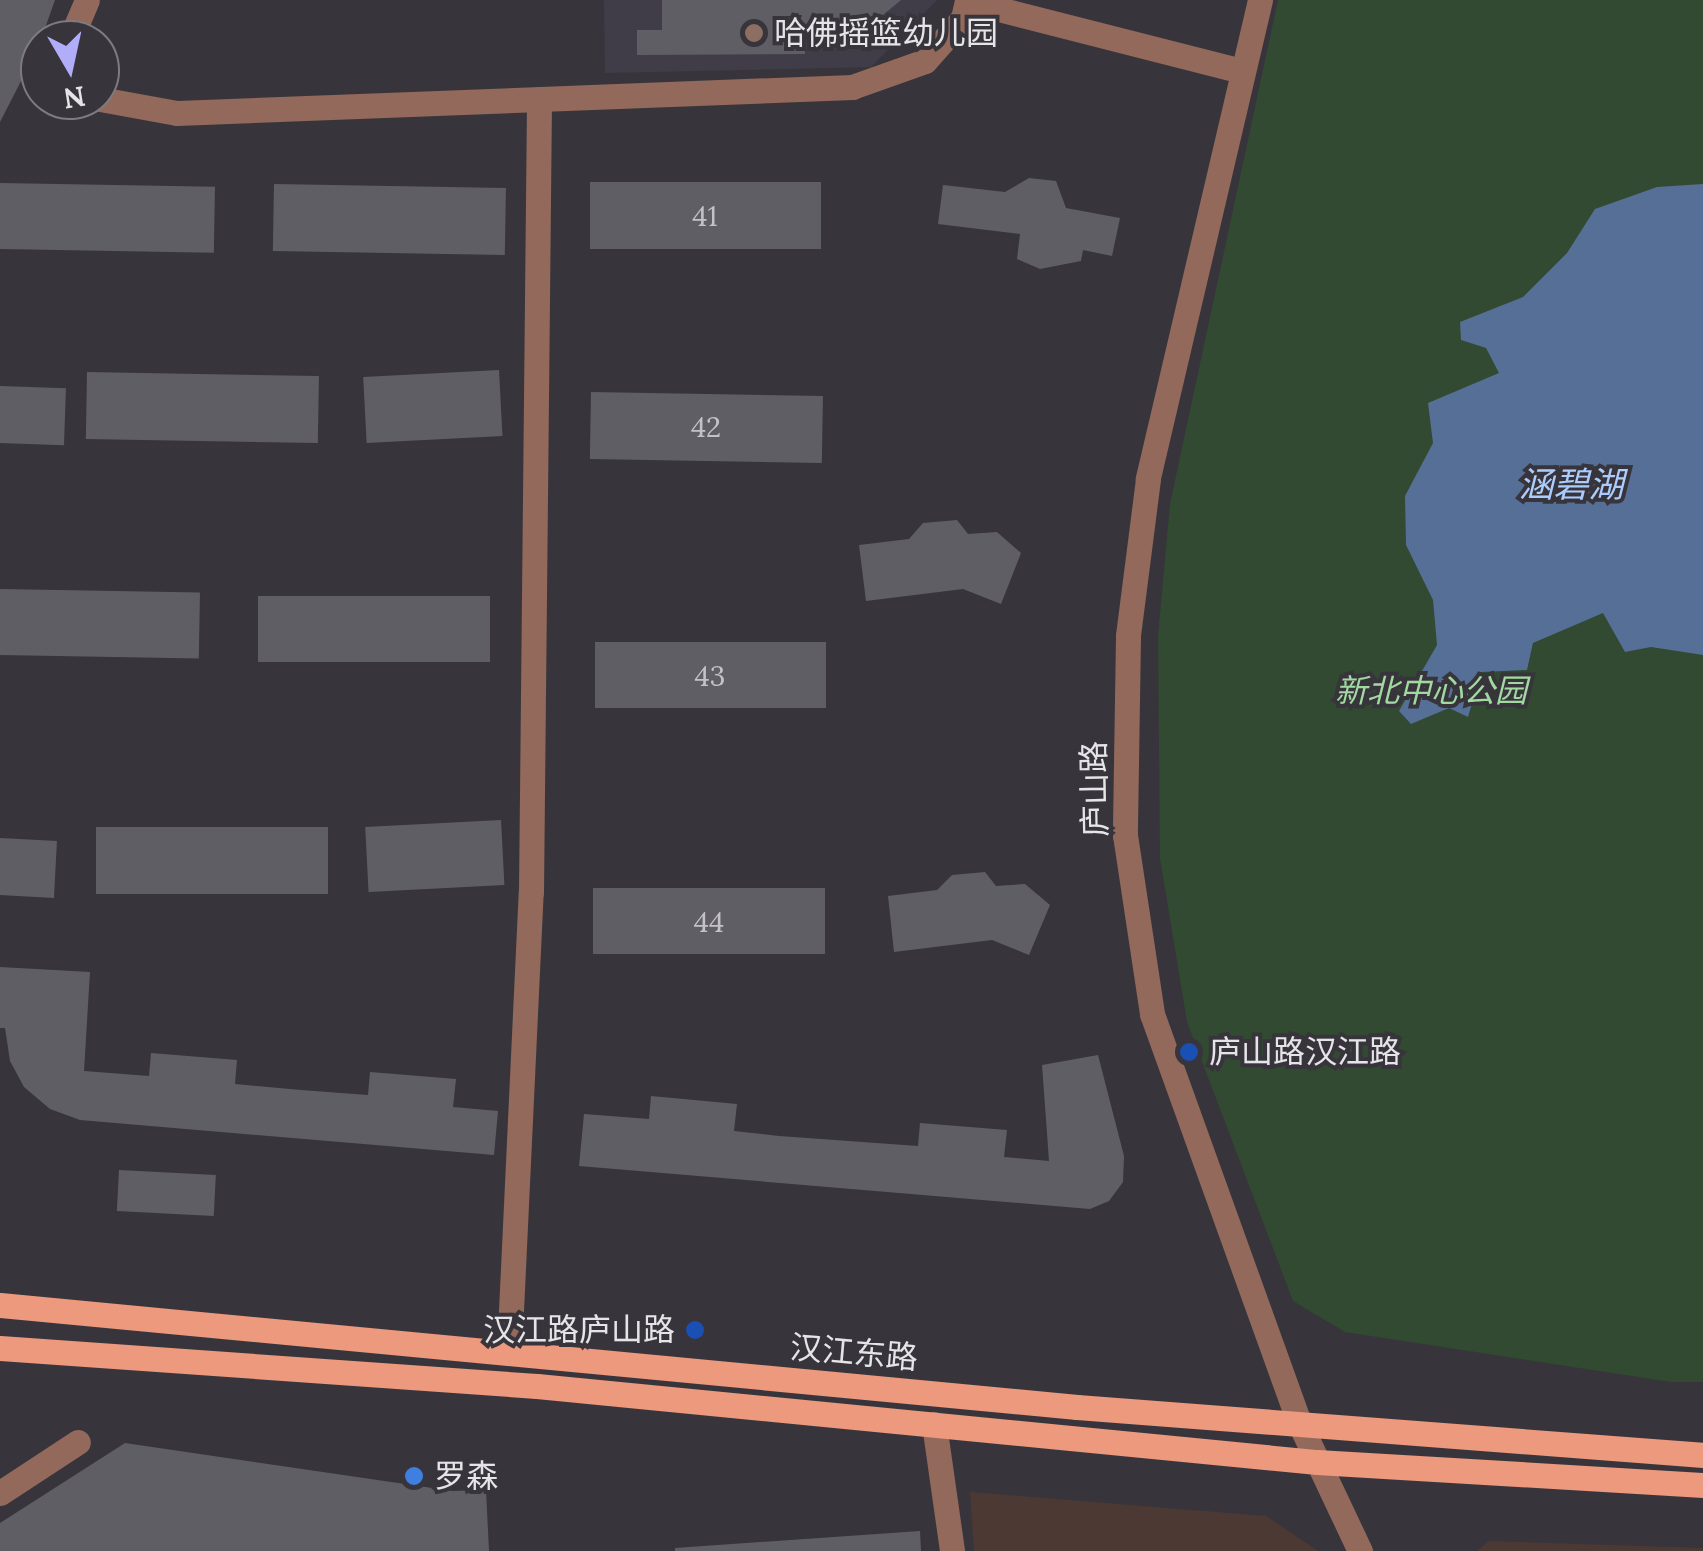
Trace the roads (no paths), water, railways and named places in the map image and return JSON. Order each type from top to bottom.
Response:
[{"type":"main road","name":"汉江东路","points":[[0,1306],[1077,1407],[1703,1455]]},
{"type":"main road","name":"汉江东路","points":[[0,1348],[537,1386],[1317,1462],[1703,1485]]},
{"type":"street","points":[[120,103],[176,113],[852,88],[925,61],[962,18],[967,0],[1242,71]]},
{"type":"street","name":"庐山路","points":[[1260,0],[1148,479],[1128,636],[1125,835],[1152,1014],[1299,1422],[1360,1551]]},
{"type":"street","points":[[509,1353],[531,892],[540,99]]},
{"type":"street","points":[[934,1424],[952,1551]]},
{"type":"street","points":[[0,1493],[78,1442]]},
{"type":"water","name":"涵碧湖","points":[[1703,184],[1703,655],[1651,647],[1625,652],[1603,613],[1533,643],[1527,670],[1481,672],[1468,717],[1449,708],[1411,724],[1399,711],[1437,645],[1433,600],[1406,545],[1405,496],[1433,443],[1428,403],[1499,373],[1486,348],[1461,340],[1460,322],[1523,297],[1567,253],[1595,209],[1657,187]]},
{"type":"place","name":"哈佛摇篮幼儿园","points":[[754,33]]},
{"type":"place","name":"庐山路汉江路","points":[[1189,1052]]},
{"type":"place","name":"汉江路庐山路","points":[[695,1330]]},
{"type":"place","name":"罗森","points":[[414,1476]]},
{"type":"park label","name":"新北中心公园","points":[[1431,691]]}]
